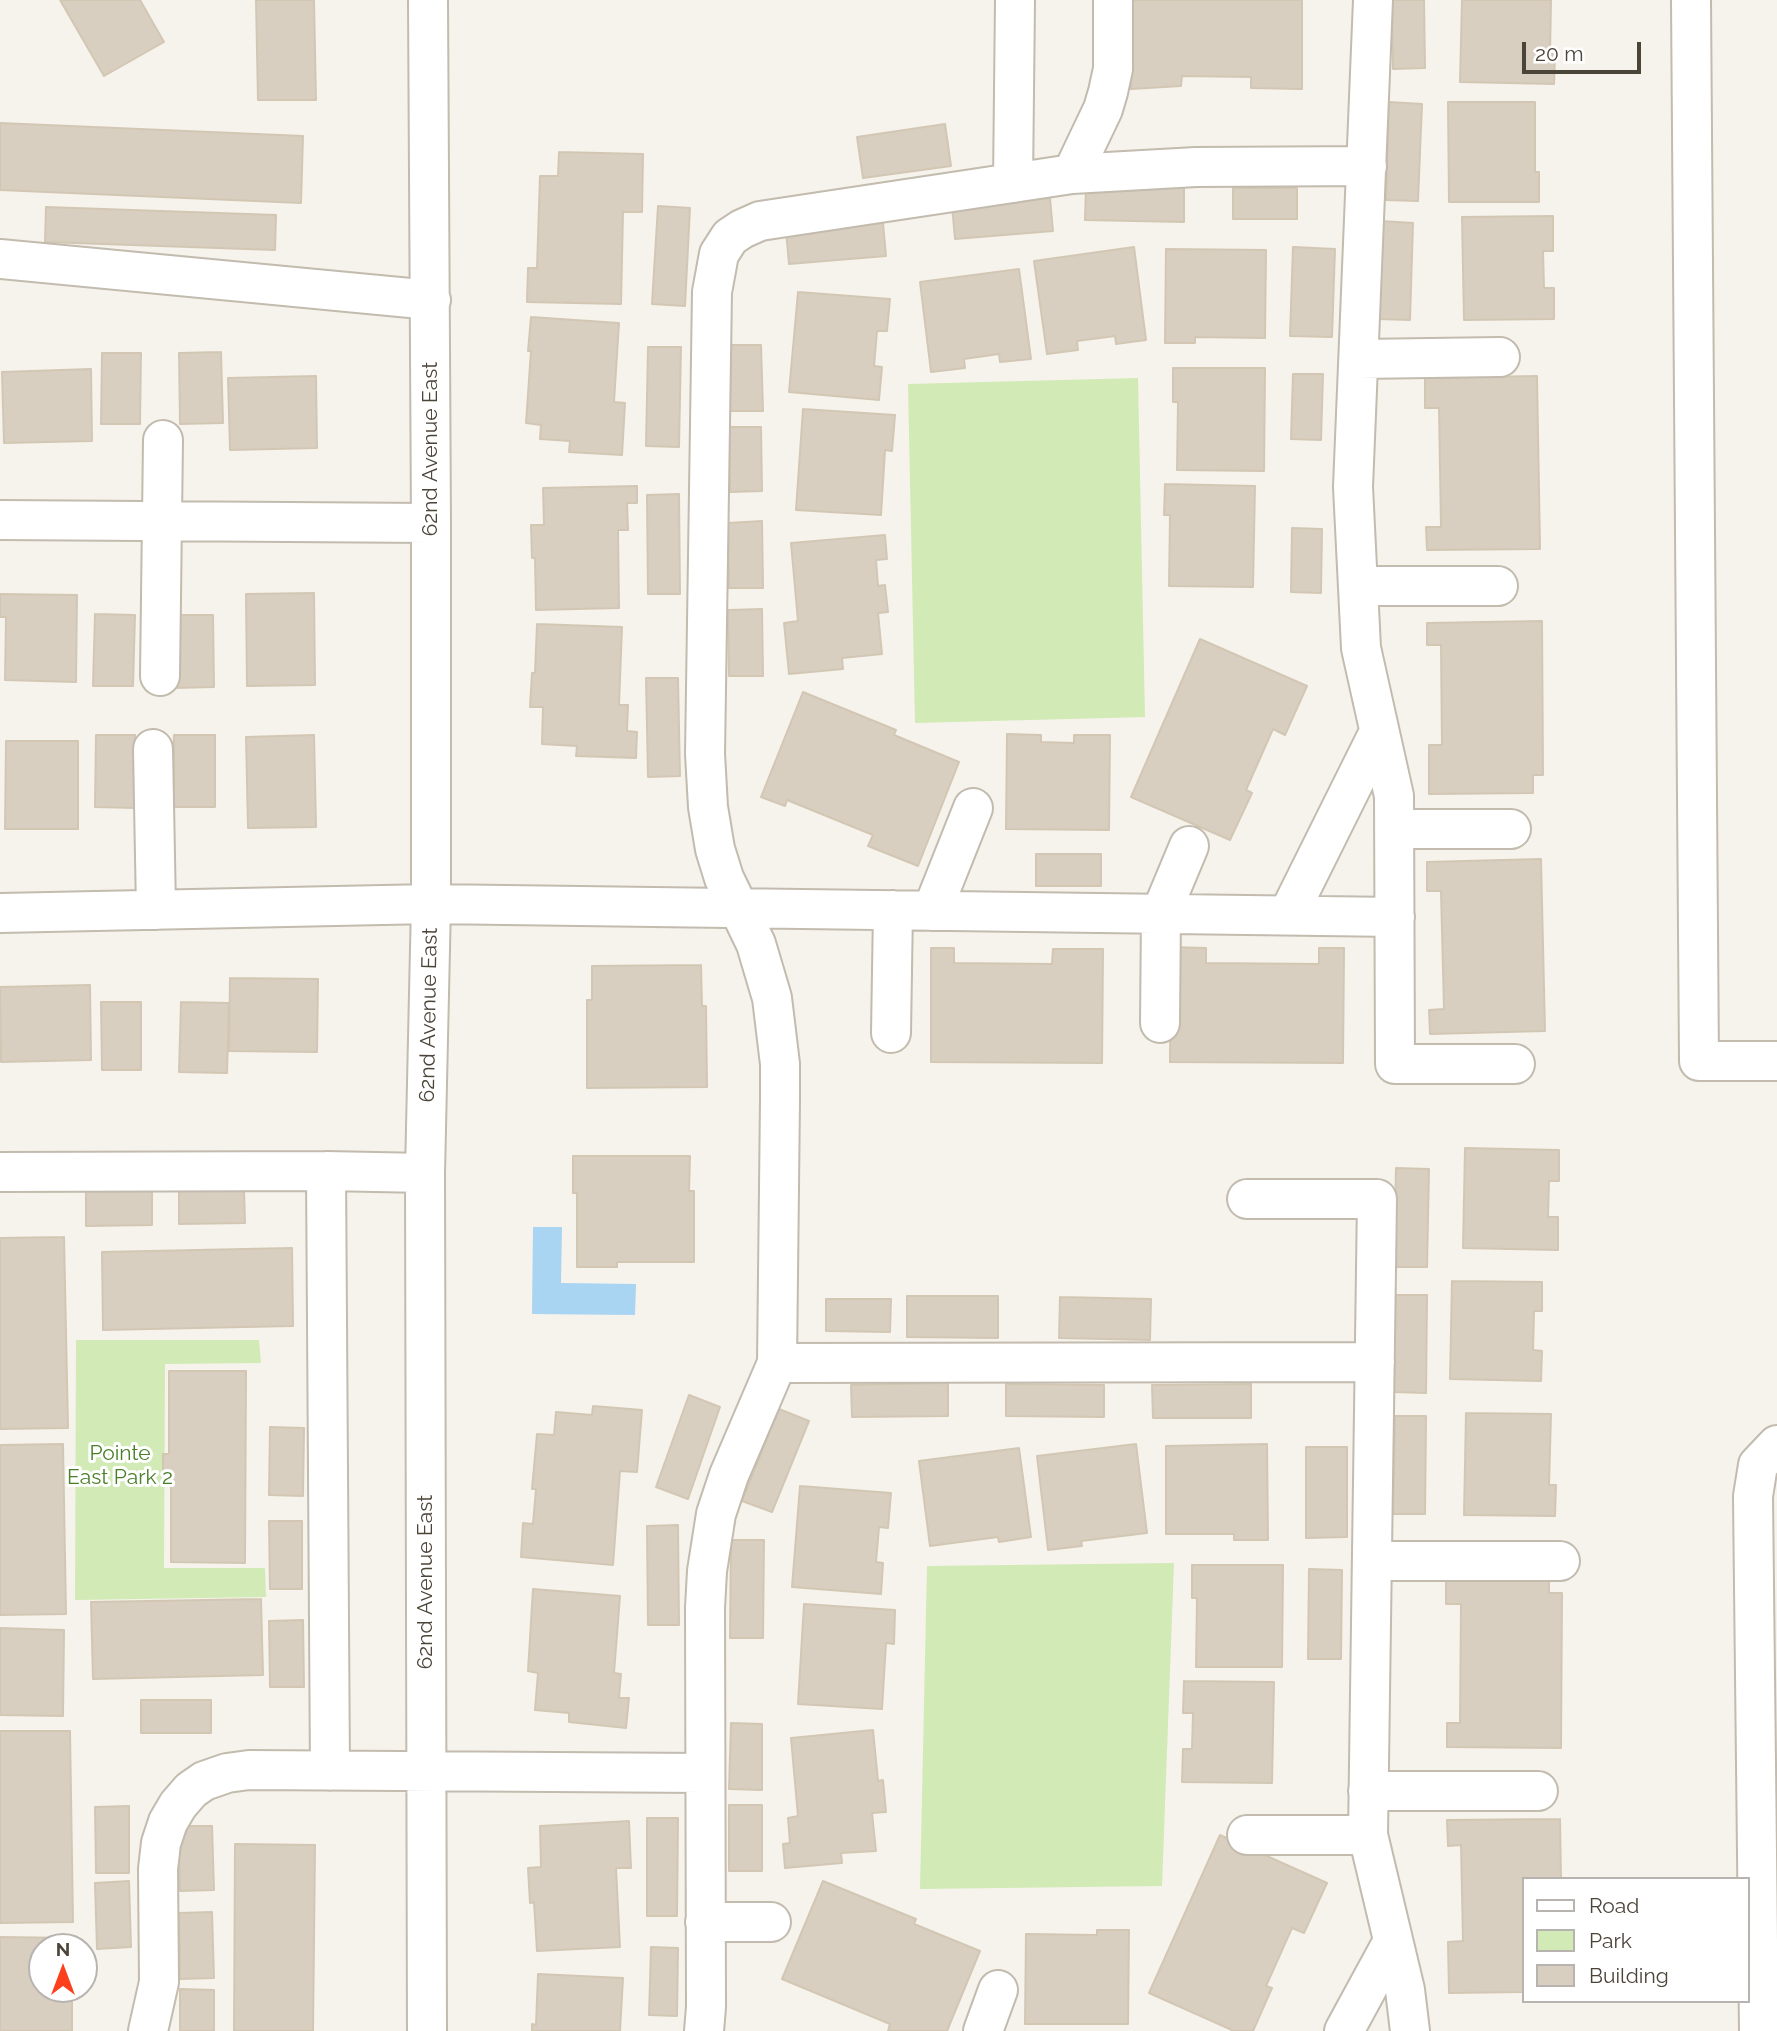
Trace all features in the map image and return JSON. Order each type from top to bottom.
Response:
[{"type":"street","name":"62nd Avenue East","points":[[427,2031],[425,1173],[431,904],[428,0]]},
{"type":"street","points":[[1072,174],[1103,109],[1108,92],[1113,69],[1113,0]]},
{"type":"street","points":[[1373,0],[1353,487],[1361,648],[1394,796],[1395,1064],[1514,1064]]},
{"type":"street","points":[[1691,0],[1699,1061],[1777,1061]]},
{"type":"street","points":[[1013,183],[1015,1]]},
{"type":"street","points":[[708,2023],[705,1922],[705,1608],[710,1544],[716,1514],[729,1475],[777,1363],[780,1064],[777,1030],[766,974],[756,944],[724,878],[715,849],[708,807],[705,754],[712,292],[719,254],[730,237],[760,221],[1072,174],[1196,167],[1367,166]]},
{"type":"street","points":[[0,259],[430,300]]},
{"type":"street","points":[[1359,359],[1500,357]]},
{"type":"street","points":[[160,676],[163,440]]},
{"type":"street","points":[[0,520],[431,523]]},
{"type":"street","points":[[1358,586],[1498,586]]},
{"type":"street","points":[[1288,915],[1379,732]]},
{"type":"street","points":[[153,749],[156,910]]},
{"type":"street","points":[[932,911],[972,808]]},
{"type":"street","points":[[1394,829],[1511,829]]},
{"type":"street","points":[[1160,1023],[1161,913],[1189,846]]},
{"type":"street","points":[[0,913],[431,904],[1395,917]]},
{"type":"street","points":[[891,1033],[893,910]]},
{"type":"street","points":[[326,1171],[330,1771]]},
{"type":"street","points":[[0,1172],[425,1173]]},
{"type":"street","points":[[1247,1199],[1377,1199],[1368,1835],[1405,1990],[1410,2031]]},
{"type":"street","points":[[777,1363],[1375,1362]]},
{"type":"street","points":[[1759,2031],[1753,1496],[1758,1465],[1777,1445]]},
{"type":"street","points":[[1372,1561],[1560,1561]]},
{"type":"street","points":[[148,2031],[159,1982],[159,1857],[164,1831],[178,1805],[191,1790],[204,1781],[227,1773],[249,1770],[705,1773]]},
{"type":"street","points":[[1368,1791],[1538,1791]]},
{"type":"street","points":[[1247,1835],[1368,1835]]},
{"type":"street","points":[[705,1922],[771,1922]]},
{"type":"street","points":[[1343,2031],[1393,1941]]},
{"type":"street","points":[[983,2031],[998,1990]]},
{"type":"green space","points":[[1138,378],[1145,717],[915,723],[908,384]]},
{"type":"green space","name":"Pointe East Park 2","points":[[76,1340],[259,1340],[261,1363],[165,1364],[164,1568],[265,1568],[266,1597],[75,1600]]},
{"type":"green space","points":[[1174,1563],[1162,1886],[920,1889],[927,1566]]},
{"type":"water","points":[[533,1227],[562,1227],[561,1283],[636,1284],[635,1315],[532,1314]]},
{"type":"building","points":[[60,0],[140,0],[164,42],[104,76]]},
{"type":"building","points":[[256,0],[314,0],[316,100],[258,100]]},
{"type":"building","points":[[1131,0],[1302,0],[1302,89],[1251,88],[1251,77],[1182,76],[1181,86],[1131,89]]},
{"type":"building","points":[[1392,0],[1424,0],[1425,68],[1393,69]]},
{"type":"building","points":[[1462,0],[1551,0],[1550,54],[1555,54],[1554,84],[1460,82]]},
{"type":"building","points":[[1389,102],[1422,104],[1418,201],[1386,200]]},
{"type":"building","points":[[1448,102],[1535,102],[1535,172],[1539,172],[1539,202],[1449,202]]},
{"type":"building","points":[[0,123],[303,136],[301,203],[0,190]]},
{"type":"building","points":[[945,124],[951,166],[863,178],[857,137]]},
{"type":"building","points":[[559,152],[643,154],[642,212],[623,212],[621,304],[527,302],[528,268],[537,268],[540,176],[558,176]]},
{"type":"building","points":[[1086,186],[1184,188],[1184,222],[1085,220]]},
{"type":"building","points":[[1233,188],[1297,188],[1297,219],[1233,219]]},
{"type":"building","points":[[1050,198],[1053,231],[955,239],[952,206]]},
{"type":"building","points":[[658,206],[690,208],[685,306],[652,304]]},
{"type":"building","points":[[46,207],[276,215],[275,250],[45,242]]},
{"type":"building","points":[[1553,216],[1553,251],[1543,251],[1544,288],[1554,288],[1554,319],[1464,320],[1462,217]]},
{"type":"building","points":[[1381,221],[1413,223],[1410,320],[1378,319]]},
{"type":"building","points":[[883,223],[886,256],[789,264],[786,231]]},
{"type":"building","points":[[1134,247],[1146,340],[1116,344],[1115,336],[1077,341],[1078,350],[1047,354],[1034,261]]},
{"type":"building","points":[[1293,247],[1335,249],[1332,337],[1290,336]]},
{"type":"building","points":[[1166,249],[1266,250],[1265,338],[1195,337],[1195,343],[1165,343]]},
{"type":"building","points":[[1019,269],[1031,359],[1000,362],[999,354],[964,359],[965,368],[931,372],[920,282]]},
{"type":"building","points":[[798,292],[890,299],[887,331],[877,331],[874,366],[882,367],[879,400],[789,392]]},
{"type":"building","points":[[531,317],[619,323],[614,402],[625,403],[622,455],[569,452],[570,441],[540,439],[541,425],[526,423]]},
{"type":"building","points":[[729,345],[761,345],[763,411],[730,411]]},
{"type":"building","points":[[648,347],[681,347],[679,447],[646,446]]},
{"type":"building","points":[[221,352],[223,423],[180,424],[179,353]]},
{"type":"building","points":[[102,353],[141,353],[140,424],[101,424]]},
{"type":"building","points":[[1173,368],[1265,368],[1264,471],[1177,470],[1178,402],[1173,402]]},
{"type":"building","points":[[91,369],[92,441],[4,443],[2,372]]},
{"type":"building","points":[[1293,374],[1323,374],[1321,440],[1291,439]]},
{"type":"building","points":[[316,376],[317,448],[230,450],[228,378]]},
{"type":"building","points":[[1537,376],[1540,549],[1427,550],[1426,527],[1441,527],[1439,408],[1425,408],[1425,378]]},
{"type":"building","points":[[803,409],[895,415],[892,451],[885,450],[881,515],[796,510]]},
{"type":"building","points":[[729,427],[761,427],[762,491],[730,492]]},
{"type":"building","points":[[1165,484],[1255,486],[1253,587],[1169,586],[1170,515],[1164,515]]},
{"type":"building","points":[[637,486],[637,503],[627,503],[628,530],[618,530],[619,608],[536,610],[531,525],[544,525],[543,488]]},
{"type":"building","points":[[679,494],[680,594],[648,594],[647,495]]},
{"type":"building","points":[[762,521],[763,588],[729,588],[728,523]]},
{"type":"building","points":[[1292,528],[1322,529],[1321,593],[1291,592]]},
{"type":"building","points":[[885,535],[887,559],[876,560],[878,586],[885,585],[888,612],[878,613],[882,654],[842,658],[843,669],[789,674],[784,623],[798,621],[791,543]]},
{"type":"building","points":[[314,593],[315,685],[247,686],[246,594]]},
{"type":"building","points":[[0,594],[77,595],[76,682],[5,680],[6,617],[0,617]]},
{"type":"building","points":[[762,609],[763,676],[729,676],[728,610]]},
{"type":"building","points":[[95,614],[135,615],[133,686],[93,686]]},
{"type":"building","points":[[172,615],[213,615],[214,687],[174,688]]},
{"type":"building","points":[[1542,621],[1543,775],[1533,775],[1533,793],[1429,794],[1429,745],[1442,745],[1441,645],[1427,645],[1427,623]]},
{"type":"building","points":[[537,624],[622,627],[619,705],[628,705],[627,731],[637,732],[636,758],[576,756],[577,746],[542,744],[543,707],[530,707],[532,673],[535,673]]},
{"type":"building","points":[[1200,639],[1307,686],[1285,735],[1273,729],[1246,790],[1252,793],[1230,840],[1131,797]]},
{"type":"building","points":[[646,678],[678,678],[680,776],[648,777]]},
{"type":"building","points":[[803,692],[896,730],[894,735],[959,762],[918,866],[868,846],[873,835],[787,800],[785,806],[761,797]]},
{"type":"building","points":[[1007,734],[1041,735],[1041,742],[1074,743],[1074,735],[1110,735],[1109,830],[1006,829]]},
{"type":"building","points":[[96,735],[135,735],[135,808],[95,807]]},
{"type":"building","points":[[174,735],[215,735],[215,807],[174,807]]},
{"type":"building","points":[[314,735],[316,827],[248,828],[246,737]]},
{"type":"building","points":[[6,741],[78,741],[78,829],[5,829]]},
{"type":"building","points":[[1036,854],[1101,854],[1101,886],[1036,886]]},
{"type":"building","points":[[1541,859],[1545,1031],[1430,1034],[1429,1010],[1444,1009],[1441,891],[1427,891],[1427,862]]},
{"type":"building","points":[[1171,947],[1206,948],[1206,963],[1319,964],[1319,948],[1344,948],[1343,1063],[1170,1062]]},
{"type":"building","points":[[931,948],[954,948],[954,963],[1052,964],[1053,949],[1103,949],[1102,1063],[931,1062]]},
{"type":"building","points":[[701,965],[702,1006],[706,1006],[707,1087],[587,1088],[587,1000],[592,1000],[592,966]]},
{"type":"building","points":[[230,978],[318,979],[317,1052],[229,1051]]},
{"type":"building","points":[[90,985],[91,1060],[1,1062],[0,987]]},
{"type":"building","points":[[101,1002],[141,1002],[141,1070],[102,1070]]},
{"type":"building","points":[[181,1002],[229,1003],[227,1073],[179,1072]]},
{"type":"building","points":[[1465,1148],[1559,1150],[1559,1181],[1549,1181],[1548,1217],[1558,1217],[1558,1250],[1463,1248]]},
{"type":"building","points":[[573,1156],[690,1156],[689,1191],[694,1191],[694,1262],[617,1262],[617,1267],[577,1267],[577,1193],[573,1193]]},
{"type":"building","points":[[1396,1168],[1429,1169],[1427,1267],[1394,1267]]},
{"type":"building","points":[[152,1190],[152,1225],[86,1226],[86,1191]]},
{"type":"building","points":[[179,1191],[244,1191],[245,1223],[179,1224]]},
{"type":"building","points":[[64,1237],[68,1428],[0,1429],[0,1238]]},
{"type":"building","points":[[292,1248],[293,1326],[103,1330],[102,1252]]},
{"type":"building","points":[[1452,1281],[1542,1282],[1542,1311],[1534,1311],[1533,1350],[1542,1351],[1541,1381],[1450,1379]]},
{"type":"building","points":[[1395,1295],[1427,1295],[1426,1393],[1393,1392]]},
{"type":"building","points":[[907,1296],[998,1296],[998,1338],[907,1337]]},
{"type":"building","points":[[1060,1297],[1151,1299],[1150,1340],[1059,1338]]},
{"type":"building","points":[[826,1299],[891,1299],[890,1332],[826,1331]]},
{"type":"building","points":[[169,1371],[246,1371],[245,1563],[171,1562],[171,1477],[163,1477],[163,1454],[169,1454]]},
{"type":"building","points":[[948,1383],[948,1416],[852,1417],[851,1385]]},
{"type":"building","points":[[1006,1384],[1104,1385],[1104,1417],[1006,1416]]},
{"type":"building","points":[[1251,1384],[1251,1418],[1153,1418],[1152,1385]]},
{"type":"building","points":[[689,1395],[720,1407],[688,1499],[656,1487]]},
{"type":"building","points":[[593,1406],[642,1410],[637,1472],[620,1471],[613,1565],[521,1557],[523,1523],[533,1524],[536,1489],[532,1489],[537,1434],[554,1435],[556,1412],[592,1415]]},
{"type":"building","points":[[779,1409],[809,1421],[772,1512],[742,1501]]},
{"type":"building","points":[[1466,1413],[1551,1414],[1549,1485],[1556,1485],[1555,1516],[1464,1515]]},
{"type":"building","points":[[1395,1416],[1426,1416],[1425,1514],[1393,1514]]},
{"type":"building","points":[[270,1427],[304,1428],[303,1496],[269,1495]]},
{"type":"building","points":[[63,1444],[66,1614],[0,1615],[0,1445]]},
{"type":"building","points":[[1136,1444],[1147,1533],[1081,1541],[1082,1546],[1048,1550],[1037,1456]]},
{"type":"building","points":[[1267,1444],[1268,1540],[1234,1540],[1234,1534],[1166,1534],[1166,1446]]},
{"type":"building","points":[[1306,1447],[1347,1447],[1347,1537],[1306,1538]]},
{"type":"building","points":[[1019,1448],[1031,1537],[999,1542],[998,1537],[930,1546],[919,1461]]},
{"type":"building","points":[[800,1486],[891,1493],[888,1528],[879,1527],[876,1562],[883,1563],[881,1594],[792,1587]]},
{"type":"building","points":[[269,1521],[302,1521],[302,1589],[270,1589]]},
{"type":"building","points":[[678,1525],[679,1625],[648,1625],[647,1526]]},
{"type":"building","points":[[731,1540],[764,1540],[763,1638],[730,1638]]},
{"type":"building","points":[[1192,1565],[1283,1565],[1282,1667],[1196,1667],[1197,1598],[1192,1598]]},
{"type":"building","points":[[1309,1569],[1342,1570],[1341,1659],[1308,1659]]},
{"type":"building","points":[[1446,1575],[1549,1575],[1549,1593],[1562,1593],[1561,1748],[1447,1747],[1447,1723],[1460,1723],[1461,1604],[1446,1604]]},
{"type":"building","points":[[533,1589],[620,1596],[614,1673],[621,1674],[619,1698],[629,1698],[626,1728],[569,1722],[569,1713],[535,1710],[538,1673],[528,1671]]},
{"type":"building","points":[[261,1599],[263,1675],[93,1679],[91,1602]]},
{"type":"building","points":[[804,1604],[895,1610],[894,1644],[886,1643],[882,1709],[798,1704]]},
{"type":"building","points":[[303,1620],[304,1687],[270,1687],[269,1621]]},
{"type":"building","points":[[0,1628],[64,1630],[63,1716],[0,1715]]},
{"type":"building","points":[[1184,1681],[1274,1682],[1272,1783],[1182,1782],[1183,1749],[1192,1749],[1193,1713],[1183,1713]]},
{"type":"building","points":[[141,1700],[211,1700],[211,1733],[141,1733]]},
{"type":"building","points":[[731,1723],[762,1724],[762,1790],[729,1789]]},
{"type":"building","points":[[873,1730],[878,1781],[883,1780],[886,1812],[872,1813],[876,1851],[841,1853],[842,1863],[785,1868],[783,1844],[790,1843],[788,1818],[798,1816],[791,1738]]},
{"type":"building","points":[[0,1731],[70,1731],[73,1922],[0,1923]]},
{"type":"building","points":[[729,1805],[762,1805],[762,1871],[729,1871]]},
{"type":"building","points":[[129,1806],[129,1873],[96,1873],[95,1807]]},
{"type":"building","points":[[647,1818],[678,1818],[677,1916],[647,1916]]},
{"type":"building","points":[[1560,1819],[1561,1877],[1522,1877],[1522,1992],[1449,1993],[1448,1942],[1463,1941],[1461,1845],[1448,1846],[1447,1820]]},
{"type":"building","points":[[629,1821],[631,1868],[616,1868],[620,1947],[537,1951],[534,1902],[530,1903],[528,1868],[541,1867],[540,1826]]},
{"type":"building","points":[[178,1826],[212,1826],[214,1890],[180,1891]]},
{"type":"building","points":[[1220,1835],[1327,1883],[1304,1933],[1292,1928],[1266,1986],[1272,1988],[1253,2031],[1234,2031],[1149,1993]]},
{"type":"building","points":[[235,1844],[315,1845],[313,2031],[234,2031]]},
{"type":"building","points":[[129,1881],[131,1947],[98,1949],[95,1883]]},
{"type":"building","points":[[823,1881],[916,1919],[914,1924],[980,1951],[947,2031],[888,2031],[890,2024],[782,1979]]},
{"type":"building","points":[[212,1912],[214,1978],[180,1979],[179,1913]]},
{"type":"building","points":[[1097,1930],[1129,1930],[1128,2024],[1025,2024],[1026,1934],[1097,1935]]},
{"type":"building","points":[[0,1937],[28,1937],[28,2003],[72,2003],[72,2031],[0,2031]]},
{"type":"building","points":[[651,1947],[678,1948],[677,2016],[649,2015]]},
{"type":"building","points":[[538,1974],[623,1978],[620,2031],[532,2031],[532,2024],[536,2025]]},
{"type":"building","points":[[180,1989],[214,1990],[214,2031],[180,2031]]}]
